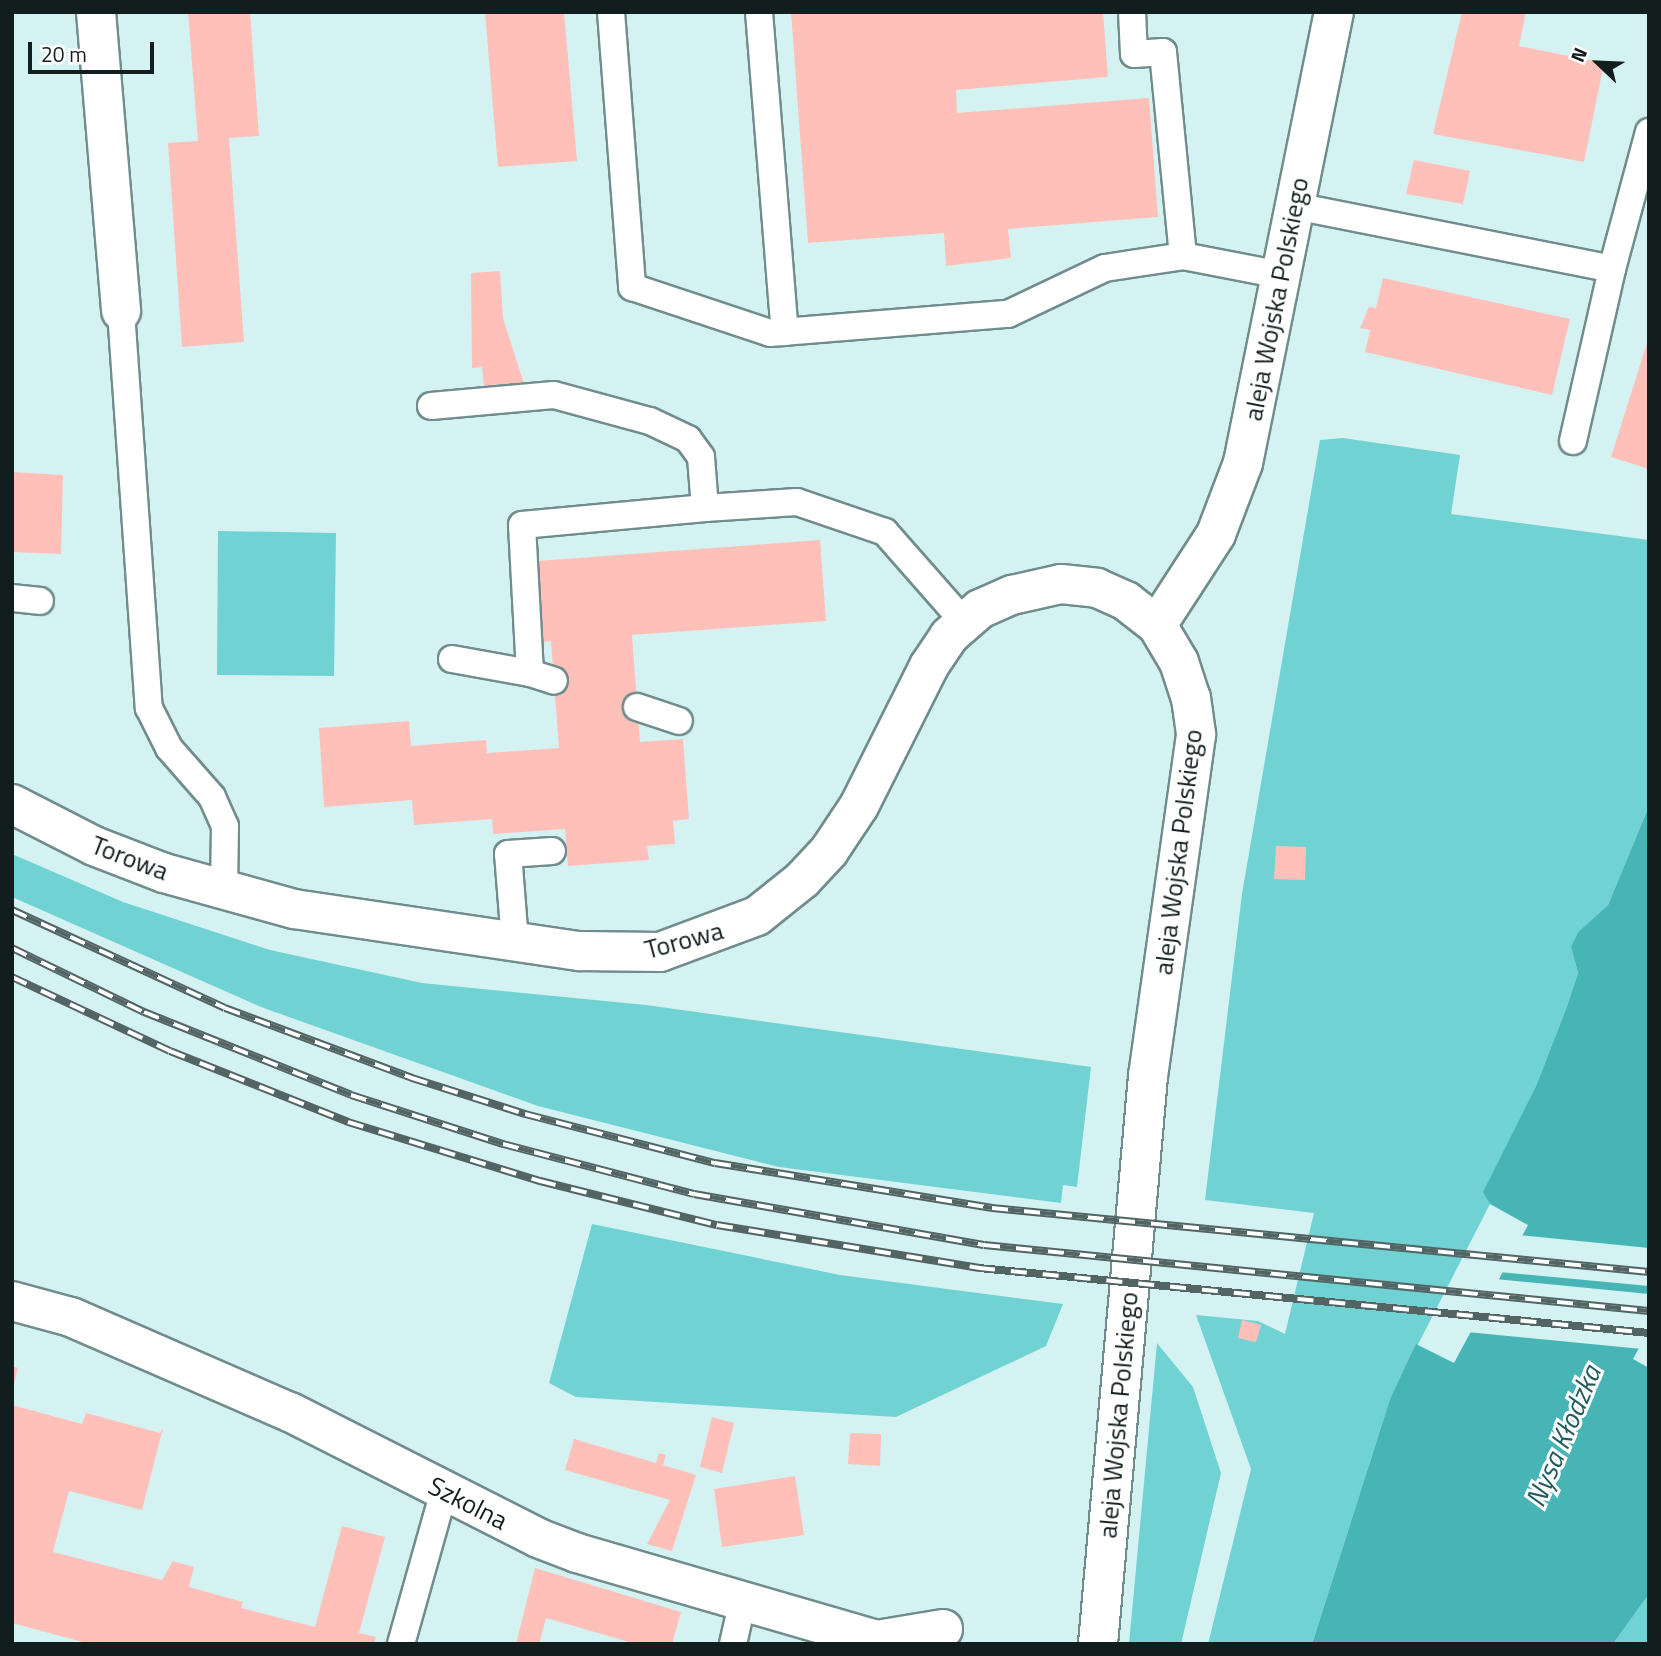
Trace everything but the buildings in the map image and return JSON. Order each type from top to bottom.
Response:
[{"type":"street","points":[[96,12],[121,311]]},
{"type":"street","name":"aleja Wojska Polskiego","points":[[1098,1644],[1148,1076],[1196,735],[1183,674],[1157,625],[1216,534],[1242,463],[1334,12]]},
{"type":"street","name":"Torowa","points":[[12,804],[94,846],[224,890],[294,909],[515,942],[621,954],[660,952],[705,938],[778,902],[829,851],[848,824],[929,666],[979,609],[1012,595],[1061,584],[1097,588],[1126,601],[1157,625]]},
{"type":"street","name":"Szkolna","points":[[12,1301],[71,1317],[290,1412],[444,1491],[577,1553],[741,1604],[877,1640],[943,1629]]},
{"type":"lane","points":[[611,12],[632,287],[771,333],[1008,314],[1105,268],[1183,256],[1281,275]]},
{"type":"lane","points":[[759,12],[785,332]]},
{"type":"lane","points":[[1132,12],[1134,54],[1163,52],[1183,256]]},
{"type":"lane","points":[[1573,441],[1612,269],[1649,132]]},
{"type":"lane","points":[[1295,206],[1612,269]]},
{"type":"lane","points":[[121,311],[149,708],[169,748],[212,797],[225,826],[224,890]]},
{"type":"lane","points":[[431,407],[554,395],[650,421],[688,439],[701,457],[705,508]]},
{"type":"lane","points":[[452,659],[542,677],[522,525],[705,508],[797,502],[885,532],[965,623]]},
{"type":"lane","points":[[12,598],[40,601]]},
{"type":"lane","points":[[637,708],[679,721]]},
{"type":"lane","points":[[515,942],[508,855],[552,851]]},
{"type":"lane","points":[[401,1644],[444,1491]]},
{"type":"lane","points":[[733,1644],[741,1604]]},
{"type":"shaded area","points":[[1343,438],[1460,455],[1451,514],[1649,540],[1649,806],[1608,905],[1578,932],[1571,947],[1578,973],[1566,1009],[1536,1086],[1484,1191],[1490,1204],[1390,1399],[1312,1644],[1208,1644],[1251,1469],[1196,1315],[1258,1321],[1285,1334],[1314,1213],[1205,1200],[1242,894],[1320,440]]},
{"type":"shaded area","points":[[218,531],[336,533],[334,676],[217,675]]},
{"type":"shaded area","points":[[12,854],[123,902],[270,950],[422,983],[646,1005],[1091,1067],[1077,1187],[1063,1185],[1061,1203],[779,1167],[538,1106],[261,1007],[12,897]]},
{"type":"shaded area","points":[[592,1224],[840,1275],[1063,1304],[1046,1346],[896,1417],[576,1397],[549,1383]]},
{"type":"shaded area","points":[[1157,1343],[1193,1387],[1221,1473],[1181,1644],[1129,1644]]},
{"type":"shaded area","points":[[1649,1594],[1649,1644],[1613,1644]]},
{"type":"water","name":"Nysa Kłodzka","points":[[1649,806],[1649,1330],[1633,1359],[1649,1368],[1649,1594],[1613,1644],[1312,1644],[1390,1399],[1416,1344],[1454,1363],[1528,1225],[1490,1204],[1483,1192],[1536,1086],[1566,1009],[1578,973],[1571,947],[1578,932],[1608,905]]},
{"type":"pier","points":[[1518,1235],[1649,1248],[1649,1286],[1499,1272]]},
{"type":"pier","points":[[1495,1279],[1649,1294],[1649,1337],[1642,1349],[1467,1332]]},
{"type":"railway","points":[[12,910],[225,1008],[412,1078],[525,1114],[715,1163],[992,1208],[1649,1272]]},
{"type":"railway","points":[[12,948],[144,1012],[351,1095],[503,1144],[694,1194],[984,1245],[1649,1311]]},
{"type":"railway","points":[[12,977],[170,1051],[348,1122],[540,1181],[717,1225],[979,1268],[1649,1333]]}]
